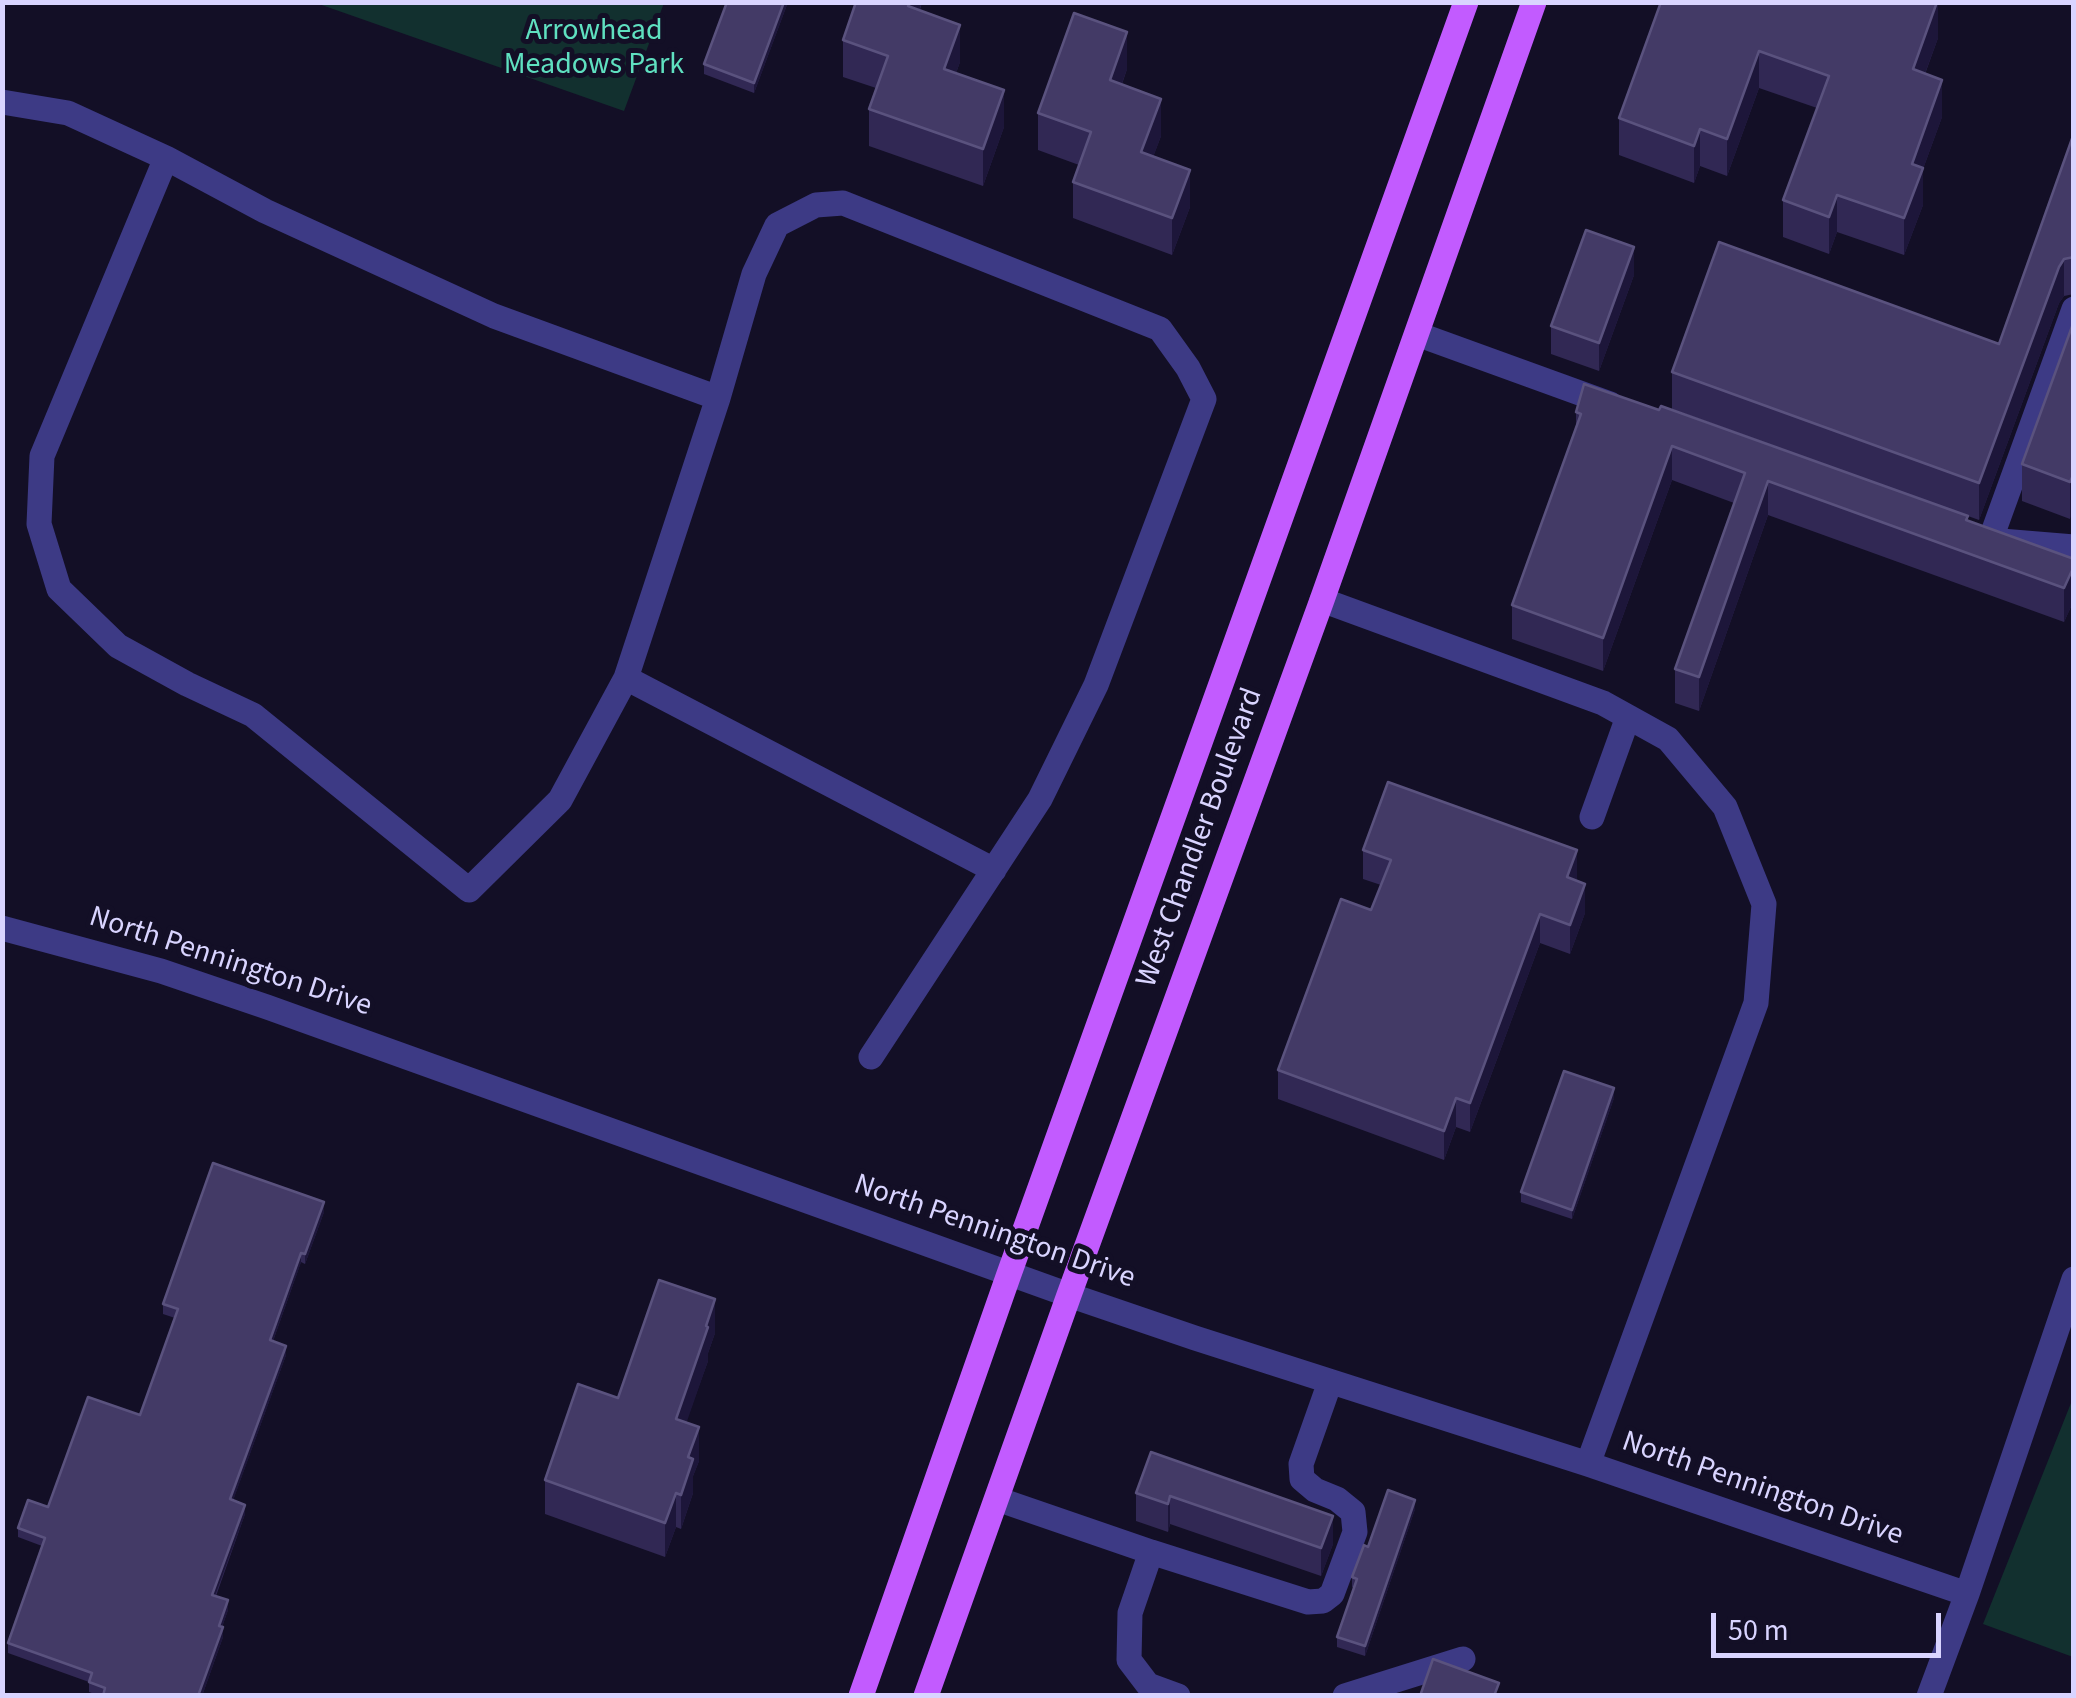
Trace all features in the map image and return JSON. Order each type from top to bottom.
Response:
[{"type":"main road","name":"West Chandler Boulevard","points":[[861,1696],[1466,2]]},
{"type":"main road","name":"West Chandler Boulevard","points":[[926,1696],[1534,2]]},
{"type":"street","points":[[2,102],[68,113],[494,316],[718,398]]},
{"type":"street","points":[[166,158],[42,456],[39,524],[58,589],[118,646],[253,715],[469,890],[560,800],[626,678],[718,398],[754,274],[777,225],[816,205],[843,204],[1160,329],[1204,399],[1096,685],[1040,798],[870,1057]]},
{"type":"street","points":[[2074,309],[1981,537],[2074,547]]},
{"type":"street","points":[[1417,334],[1642,415]]},
{"type":"street","points":[[1322,600],[1603,704],[1668,739],[1726,807],[1764,904],[1756,1003],[1588,1464]]},
{"type":"street","points":[[626,678],[994,870]]},
{"type":"street","points":[[1592,817],[1628,717]]},
{"type":"street","name":"North Pennington Drive","points":[[2,928],[144,966],[268,1006],[1009,1274],[1588,1464],[1966,1594]]},
{"type":"street","points":[[1929,1696],[2074,1279]]},
{"type":"street","points":[[996,1499],[1308,1602],[1322,1601],[1332,1594],[1355,1532],[1353,1512],[1302,1480],[1300,1464],[1330,1382]]},
{"type":"street","points":[[1151,1552],[1130,1613],[1129,1660],[1148,1685],[1178,1696]]},
{"type":"street","points":[[1345,1696],[1462,1660]]},
{"type":"green space","name":"Arrowhead Meadows Park","points":[[316,3],[664,3],[624,111]]},
{"type":"green space","points":[[2071,1403],[2074,1404],[2073,1657],[1983,1624]]},
{"type":"building","points":[[727,2],[784,2],[754,83],[704,64]]},
{"type":"building","points":[[856,2],[910,2],[908,6],[960,25],[944,69],[1004,90],[983,149],[869,109],[888,56],[843,40]]},
{"type":"building","points":[[1661,2],[1937,2],[1913,69],[1942,80],[1912,164],[1923,168],[1904,218],[1837,195],[1829,217],[1783,200],[1829,76],[1759,51],[1727,139],[1700,129],[1694,146],[1619,118]]},
{"type":"building","points":[[1074,13],[1127,32],[1110,80],[1161,99],[1141,152],[1190,170],[1172,218],[1073,182],[1091,132],[1038,113]]},
{"type":"building","points":[[2074,133],[2074,257],[2064,259],[2059,267],[1979,483],[1672,372],[1719,242],[1999,344]]},
{"type":"building","points":[[1586,230],[1634,247],[1599,343],[1551,326]]},
{"type":"building","points":[[2074,321],[2074,473],[2070,482],[2022,464]]},
{"type":"building","points":[[1584,384],[1659,410],[1661,406],[1968,516],[1966,520],[2074,559],[2074,566],[2064,588],[1768,481],[1699,677],[1675,669],[1745,473],[1672,446],[1603,638],[1512,605],[1581,414],[1576,412]]},
{"type":"building","points":[[1388,782],[1577,850],[1567,877],[1585,884],[1570,925],[1540,914],[1470,1103],[1456,1098],[1444,1131],[1278,1070],[1341,899],[1371,910],[1391,860],[1363,850]]},
{"type":"building","points":[[1564,1071],[1614,1088],[1572,1210],[1521,1192]]},
{"type":"building","points":[[213,1163],[324,1202],[270,1340],[286,1346],[230,1499],[245,1505],[212,1595],[228,1600],[219,1626],[223,1627],[198,1696],[103,1696],[105,1688],[89,1682],[92,1673],[8,1643],[45,1538],[18,1528],[28,1500],[48,1507],[88,1397],[140,1415],[178,1309],[163,1304]]},
{"type":"building","points":[[659,1280],[715,1299],[676,1419],[699,1427],[688,1457],[693,1459],[681,1495],[676,1493],[665,1523],[545,1480],[578,1384],[618,1398]]},
{"type":"building","points":[[1151,1452],[1333,1516],[1321,1548],[1170,1496],[1168,1504],[1136,1493]]},
{"type":"building","points":[[1388,1490],[1415,1500],[1365,1646],[1337,1637],[1357,1579],[1352,1577],[1364,1545],[1368,1547]]},
{"type":"building","points":[[1433,1659],[1499,1683],[1494,1696],[1420,1696]]}]
